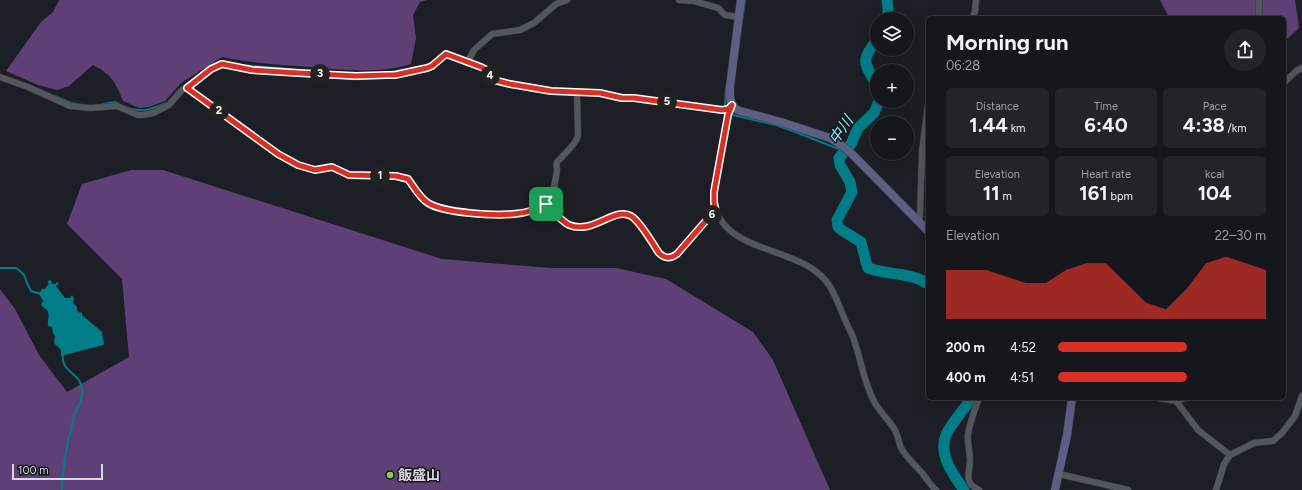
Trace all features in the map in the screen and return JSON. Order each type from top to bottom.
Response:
[{"type":"main road","points":[[741,0],[730,87],[730,111],[734,108],[830,138],[847,149],[925,226]]},
{"type":"main road","points":[[1055,490],[1067,435],[1072,400]]},
{"type":"street","points":[[468,61],[474,50],[492,34],[520,30],[534,22],[556,4],[567,0]]},
{"type":"street","points":[[679,0],[694,1],[718,8],[725,15],[739,17]]},
{"type":"street","points":[[973,16],[975,12],[976,0]]},
{"type":"street","points":[[1259,0],[1259,16]]},
{"type":"street","points":[[0,77],[28,87],[70,106],[90,108],[117,106],[138,115],[153,113],[169,105],[181,92],[211,69],[222,64],[252,70],[356,76],[395,75],[432,66],[446,54],[468,61],[485,69],[494,80],[551,91],[600,93],[622,98],[634,98],[722,110],[728,109],[730,111],[714,192],[716,212],[734,234],[757,246],[806,264],[813,268],[829,284],[836,296],[853,337],[871,396],[895,431],[908,460],[922,473],[936,490]]},
{"type":"street","points":[[1286,81],[1296,71],[1302,68]]},
{"type":"street","points":[[187,88],[278,154],[290,162],[305,168],[315,170],[332,167],[349,175],[396,176],[408,179],[424,200],[429,204],[469,213],[513,214],[540,207],[546,204],[549,200],[554,188],[557,162],[576,141],[578,136],[577,93]]},
{"type":"street","points":[[925,226],[920,216],[922,151],[926,120]]},
{"type":"street","points":[[546,204],[563,221],[570,225],[583,227],[594,225],[621,214],[631,216],[662,257],[667,258],[672,258],[677,254],[710,216],[716,212]]},
{"type":"street","points":[[1216,490],[1224,464],[1230,455],[1254,443],[1273,441],[1282,433],[1295,416],[1302,396]]},
{"type":"street","points":[[978,400],[968,432],[970,461],[968,481],[979,490]]},
{"type":"street","points":[[1170,400],[1179,400]]},
{"type":"street","points":[[1176,401],[1198,430],[1230,455]]},
{"type":"street","points":[[1059,474],[1128,490]]},
{"type":"shaded area","points":[[59,0],[427,0],[420,2],[413,15],[416,38],[411,64],[386,69],[348,70],[266,64],[222,57],[181,83],[165,101],[149,107],[139,108],[123,101],[118,89],[109,76],[93,65],[69,86],[57,90],[38,85],[6,71],[41,22],[53,12]]},
{"type":"shaded area","points":[[1160,0],[1295,0],[1299,28],[1286,40],[1286,16],[1168,16]]},
{"type":"shaded area","points":[[131,170],[163,170],[442,259],[550,268],[616,268],[666,279],[753,332],[773,360],[830,490],[0,490],[0,289],[15,309],[39,355],[67,392],[129,357],[122,279],[67,224],[82,184]]},
{"type":"water","points":[[51,280],[52,284],[57,282],[59,284],[56,286],[65,298],[70,298],[72,295],[74,298],[73,303],[77,307],[77,311],[80,313],[82,312],[82,315],[102,332],[103,345],[61,356],[61,350],[54,343],[55,336],[52,327],[48,326],[49,315],[46,309],[41,305],[43,301],[39,294],[49,283],[47,281]]},
{"type":"waterway","points":[[740,34],[745,0]]},
{"type":"waterway","name":"中川","points":[[887,0],[888,12]]},
{"type":"waterway","name":"中川","points":[[870,49],[866,58],[867,67],[870,74]]},
{"type":"waterway","points":[[444,53],[447,51],[452,54]]},
{"type":"waterway","points":[[390,72],[428,65],[434,61]]},
{"type":"waterway","points":[[218,62],[336,73]]},
{"type":"waterway","points":[[725,107],[726,88]]},
{"type":"waterway","points":[[55,96],[77,104]]},
{"type":"waterway","points":[[103,104],[115,102],[119,104]]},
{"type":"waterway","points":[[128,108],[139,110],[152,109],[166,103]]},
{"type":"waterway","name":"中川","points":[[876,108],[874,113],[858,128],[851,144],[839,158],[840,165],[850,182],[852,192],[837,220],[838,227],[861,242],[868,268],[914,277],[926,283]]},
{"type":"waterway","points":[[720,112],[776,125],[839,149],[843,153]]},
{"type":"waterway","points":[[0,268],[16,268],[24,275],[31,291],[41,294]]},
{"type":"waterway","points":[[62,490],[64,462],[74,416],[81,401],[82,394],[81,384],[65,365],[63,354]]},
{"type":"waterway","name":"中川","points":[[964,490],[950,469],[944,447],[948,431],[970,400]]},
{"type":"place","name":"飯盛山","points":[[390,475]]},
{"type":"route","points":[[446,54],[485,69],[494,80],[510,84],[551,91],[600,93],[622,98],[634,98],[722,110],[728,109],[732,105],[728,115],[714,192],[716,212],[710,216],[672,258],[662,257],[636,220],[631,216],[626,214],[615,215],[594,225],[583,227],[570,225],[563,221],[546,204],[528,211],[513,214],[469,213],[429,204],[424,200],[408,179],[396,176],[349,175],[332,167],[315,170],[305,168],[290,162],[278,154],[187,88],[211,69],[222,64],[252,70],[298,73],[356,76],[395,75],[432,66],[446,54]]}]
